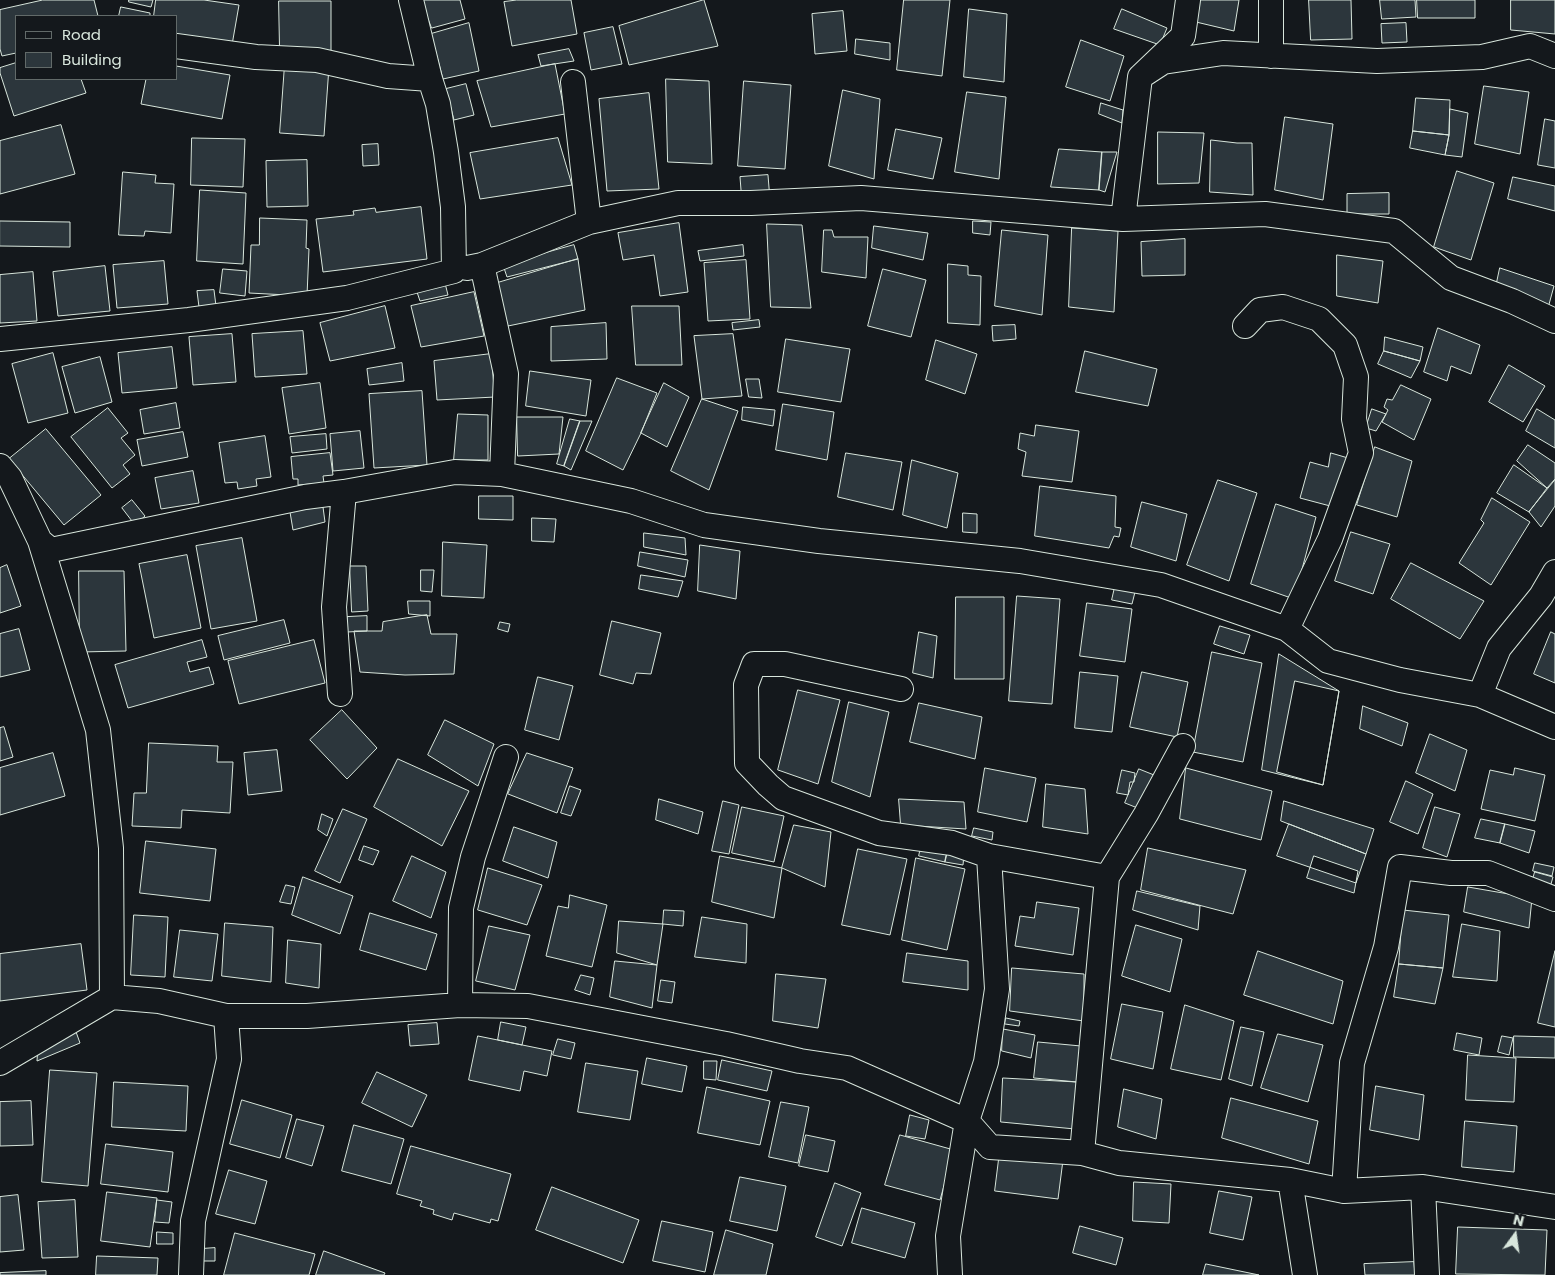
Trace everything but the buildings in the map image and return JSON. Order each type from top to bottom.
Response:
[{"type":"street","points":[[411,0],[438,104],[446,152],[453,207],[454,271]]},
{"type":"street","points":[[1123,219],[1140,78],[1183,36],[1188,0]]},
{"type":"street","points":[[1272,0],[1272,56]]},
{"type":"street","points":[[178,46],[256,57],[317,60],[388,76],[430,79]]},
{"type":"street","points":[[1140,78],[1163,62],[1222,53],[1377,61],[1482,57],[1530,46],[1555,56]]},
{"type":"street","points":[[573,82],[589,222]]},
{"type":"street","points":[[0,339],[189,320],[338,299],[482,265],[589,222],[678,203],[751,203],[861,198],[1123,219],[1265,214],[1394,231],[1451,278],[1554,317]]},
{"type":"street","points":[[482,265],[506,374],[502,474]]},
{"type":"street","points":[[1245,326],[1260,310],[1283,307],[1319,319],[1345,345],[1356,377],[1354,419],[1361,453],[1330,539],[1287,629]]},
{"type":"street","points":[[0,466],[10,478],[40,541],[98,730],[111,848],[112,997]]},
{"type":"street","points":[[40,541],[51,550],[305,497],[455,472],[502,474],[630,500],[704,525],[820,541],[1020,561],[1161,585],[1287,629],[1328,661],[1400,680],[1480,695],[1555,727]]},
{"type":"street","points":[[340,694],[334,608],[344,492]]},
{"type":"street","points":[[1480,695],[1499,648],[1541,596],[1555,572]]},
{"type":"street","points":[[901,689],[785,664],[754,664],[746,685],[747,763],[783,798],[879,834],[952,843],[989,856],[1107,877]]},
{"type":"street","points":[[1082,1153],[1107,877],[1146,814],[1183,746]]},
{"type":"street","points":[[460,1005],[461,908],[473,858],[506,757]]},
{"type":"street","points":[[950,1275],[948,1236],[967,1121],[986,1062],[997,989],[989,856]]},
{"type":"street","points":[[1344,1190],[1352,1063],[1386,947],[1400,867],[1451,873],[1488,873],[1555,899]]},
{"type":"street","points":[[0,1063],[112,997],[159,1001],[226,1016],[307,1016],[460,1005],[528,1006],[726,1044],[800,1061],[847,1068],[967,1121],[990,1147],[1082,1153],[1119,1163],[1290,1180],[1344,1190],[1423,1187],[1555,1207]]},
{"type":"street","points":[[191,1275],[193,1221],[229,1059],[226,1016]]},
{"type":"street","points":[[1290,1180],[1304,1275]]},
{"type":"street","points":[[1423,1187],[1427,1275]]}]
